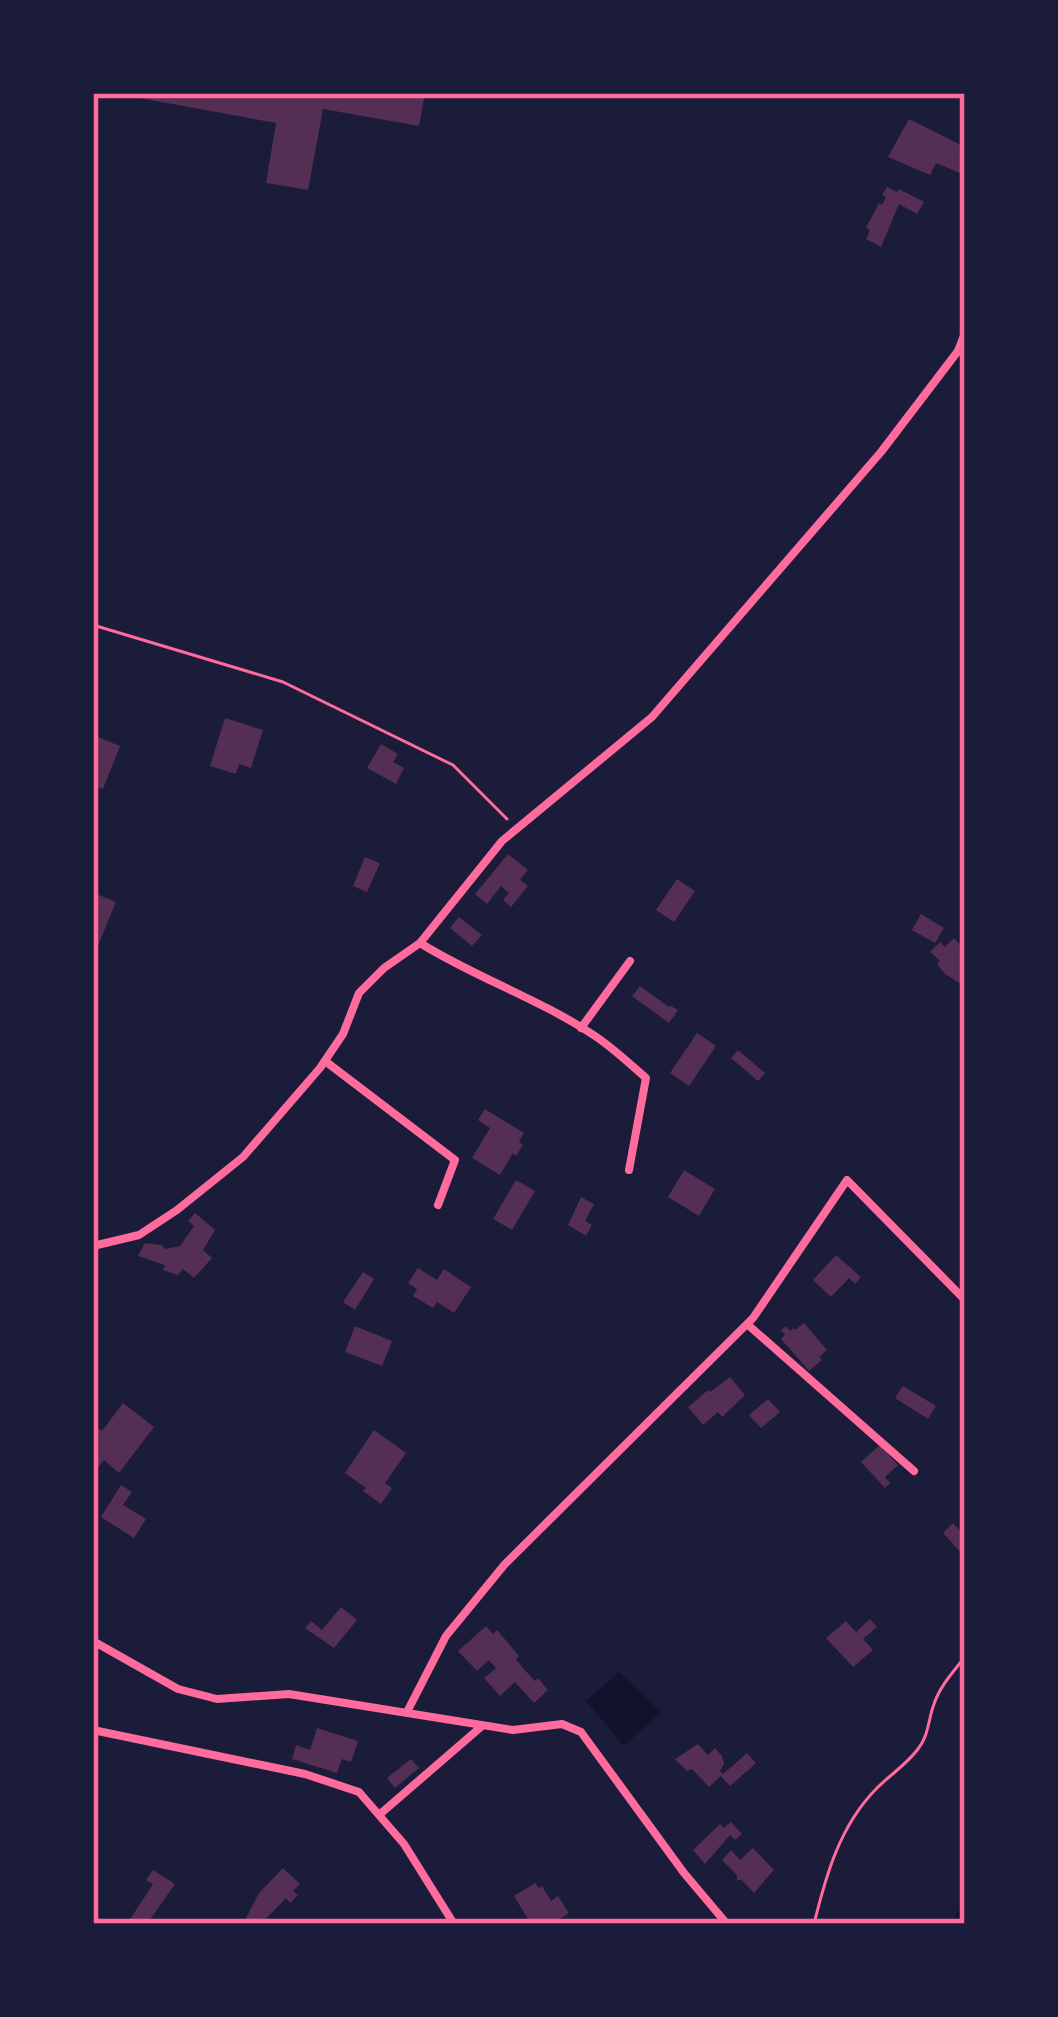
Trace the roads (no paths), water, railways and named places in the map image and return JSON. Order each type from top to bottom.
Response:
[{"type":"street","points":[[93,1246],[139,1235],[243,1157],[325,1061],[343,1034],[359,993],[384,968],[421,943],[502,841],[652,717],[881,452],[958,351],[965,333]]},
{"type":"street","points":[[421,943],[596,1036],[646,1078],[629,1169]]},
{"type":"street","points":[[581,1028],[630,962]]},
{"type":"street","points":[[325,1061],[455,1160],[438,1205]]},
{"type":"street","points":[[407,1712],[446,1636],[505,1564],[747,1324],[847,1180],[965,1300]]},
{"type":"street","points":[[747,1324],[914,1472]]},
{"type":"street","points":[[93,1641],[178,1689],[217,1699],[289,1694],[513,1730],[562,1724],[581,1732],[727,1924]]},
{"type":"street","points":[[379,1815],[483,1725]]},
{"type":"street","points":[[93,1730],[305,1774],[359,1792],[404,1844],[454,1924]]},
{"type":"waterway","points":[[952,1924],[965,1906]]}]
